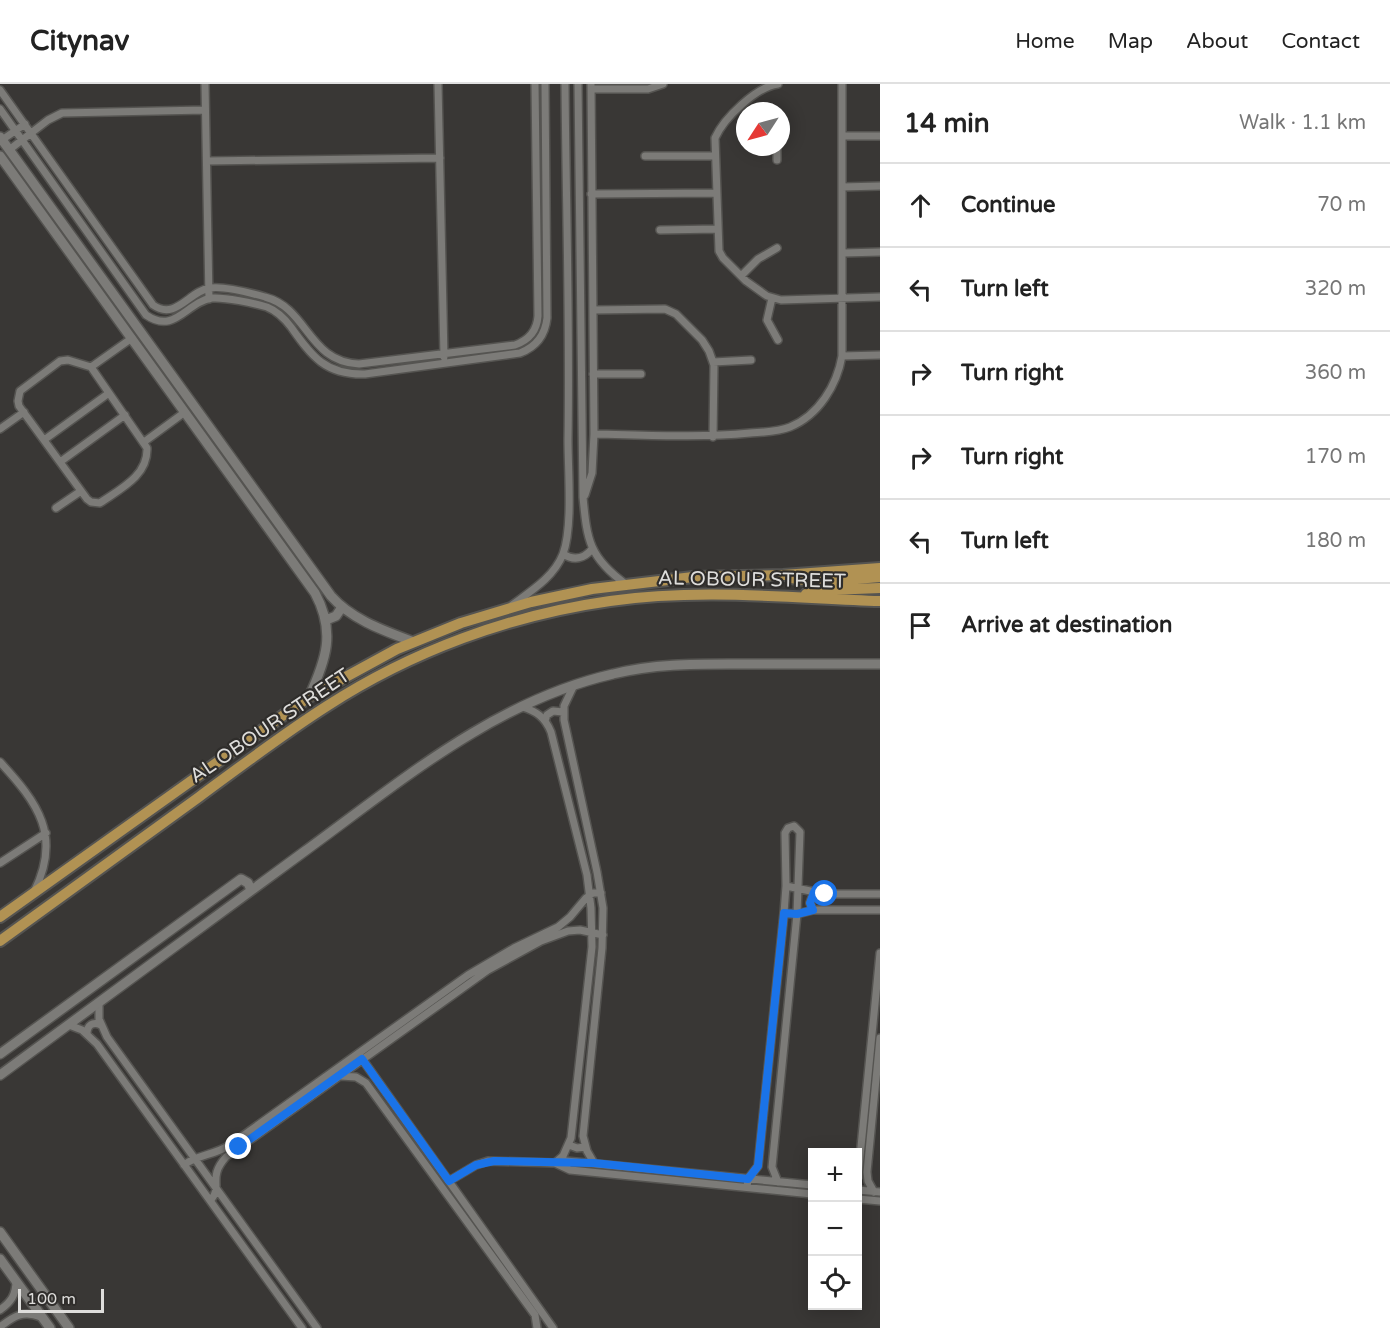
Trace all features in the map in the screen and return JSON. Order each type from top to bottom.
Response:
[{"type":"main road","name":"AL OBOUR STREET","points":[[0,917],[309,697],[372,661],[461,623],[564,594],[627,585],[717,576],[783,575],[880,568]]},
{"type":"main road","points":[[783,575],[797,580],[819,582],[880,577]]},
{"type":"main road","points":[[717,576],[717,594]]},
{"type":"main road","points":[[794,598],[830,590],[880,588]]},
{"type":"main road","name":"AL OBOUR STREET","points":[[0,941],[306,719],[384,673],[473,635],[558,611],[610,601],[656,596],[717,594],[880,601]]},
{"type":"street","points":[[205,84],[209,299]]},
{"type":"street","points":[[438,84],[444,363]]},
{"type":"street","points":[[0,90],[153,305],[162,310],[172,309],[209,288],[278,301],[293,312],[318,347],[348,363],[366,363],[515,345],[525,341],[532,334],[538,321],[535,84]]},
{"type":"street","points":[[0,109],[146,315],[158,321],[170,321],[209,299],[219,298],[258,306],[277,312],[315,358],[327,367],[341,372],[365,374],[520,353],[533,347],[540,340],[546,328],[545,84]]},
{"type":"street","points":[[508,608],[547,577],[563,554],[568,531],[565,84]]},
{"type":"street","points":[[578,84],[583,497],[586,530],[592,549],[606,567],[627,585]]},
{"type":"street","points":[[583,497],[592,472],[594,435],[591,86],[648,88],[663,84]]},
{"type":"street","points":[[749,102],[758,91],[778,84]]},
{"type":"street","points":[[594,435],[713,437],[777,431],[798,423],[818,406],[830,390],[842,356],[842,84]]},
{"type":"street","points":[[536,102],[545,102]]},
{"type":"street","points":[[205,111],[62,113],[48,120],[2,158],[321,605],[326,621],[325,657],[309,697]]},
{"type":"street","points":[[736,115],[718,132],[714,144],[717,229],[721,255],[759,292],[772,298],[810,300],[880,297]]},
{"type":"street","points":[[25,124],[1,139],[331,596],[342,607],[379,628],[414,642]]},
{"type":"street","points":[[842,136],[880,136]]},
{"type":"street","points":[[645,156],[714,156]]},
{"type":"street","points":[[207,161],[440,158]]},
{"type":"street","points":[[842,187],[880,186]]},
{"type":"street","points":[[591,195],[716,193]]},
{"type":"street","points":[[660,230],[717,229]]},
{"type":"street","points":[[741,276],[759,259],[777,248]]},
{"type":"street","points":[[843,253],[880,252]]},
{"type":"street","points":[[538,288],[546,288]]},
{"type":"street","points":[[772,298],[768,320],[778,340]]},
{"type":"street","points":[[593,310],[657,308],[669,310],[702,340],[713,362],[713,437]]},
{"type":"street","points":[[91,367],[132,338]]},
{"type":"street","points":[[842,356],[880,356]]},
{"type":"street","points":[[68,360],[91,367],[109,393],[144,442],[147,455],[136,477],[100,503],[91,502],[18,401],[20,391],[57,363],[68,360]]},
{"type":"street","points":[[713,362],[751,360]]},
{"type":"street","points":[[593,374],[641,374]]},
{"type":"street","points":[[44,440],[109,393]]},
{"type":"street","points":[[0,429],[24,412]]},
{"type":"street","points":[[144,442],[185,412]]},
{"type":"street","points":[[60,462],[125,416]]},
{"type":"street","points":[[56,508],[81,491]]},
{"type":"street","points":[[563,554],[579,558],[588,554],[592,549]]},
{"type":"street","points":[[326,621],[336,616],[342,607]]},
{"type":"street","points":[[0,1075],[387,791],[461,740],[521,706],[574,685],[630,670],[674,665],[880,664]]},
{"type":"street","points":[[574,685],[566,699],[563,712],[601,893],[603,935],[583,1136],[585,1147],[594,1163]]},
{"type":"street","points":[[521,706],[534,711],[545,720],[554,743],[590,895],[591,933],[588,987],[572,1138],[563,1156],[555,1163]]},
{"type":"street","points":[[545,720],[553,711],[563,712]]},
{"type":"street","points":[[0,762],[36,805],[44,823],[46,833],[43,866],[33,894]]},
{"type":"street","points":[[747,1187],[748,1179],[758,1166],[784,913],[785,833],[788,828],[794,826],[800,832],[797,914],[771,1167],[778,1182]]},
{"type":"street","points":[[0,863],[46,833]]},
{"type":"street","points":[[14,1065],[2,1052],[241,879],[248,883],[251,890]]},
{"type":"street","points":[[786,886],[814,892],[880,894]]},
{"type":"street","points":[[227,890],[233,904]]},
{"type":"street","points":[[813,910],[810,903],[814,892]]},
{"type":"street","points":[[211,1200],[216,1187],[215,1172],[237,1144],[491,961],[554,929],[565,922],[590,895],[601,893]]},
{"type":"street","points":[[784,913],[797,914],[813,910],[880,910]]},
{"type":"street","points":[[565,922],[568,931]]},
{"type":"street","points":[[438,1000],[541,940],[568,931],[580,930],[603,935]]},
{"type":"street","points":[[862,1148],[876,1029],[880,953]]},
{"type":"street","points":[[588,987],[598,988]]},
{"type":"street","points":[[99,1004],[101,1025],[107,1036],[317,1328]]},
{"type":"street","points":[[87,1034],[90,1025],[97,1023],[101,1025]]},
{"type":"street","points":[[69,1025],[87,1034],[97,1044],[302,1328]]},
{"type":"street","points":[[583,1031],[593,1032]]},
{"type":"street","points":[[877,1192],[867,1178],[880,1038]]},
{"type":"street","points":[[184,1165],[195,1158],[213,1154],[237,1144],[339,1077],[360,1056]]},
{"type":"street","points":[[360,1056],[449,1181],[530,1303],[537,1328]]},
{"type":"street","points":[[578,1072],[588,1074]]},
{"type":"street","points":[[339,1077],[350,1075],[366,1083],[530,1303],[553,1328]]},
{"type":"street","points":[[569,1145],[577,1148],[585,1147]]},
{"type":"street","points":[[213,1154],[215,1160],[220,1164]]},
{"type":"street","points":[[449,1181],[476,1165],[488,1161],[555,1163],[566,1161],[808,1185]]},
{"type":"street","points":[[555,1163],[570,1170],[808,1193]]},
{"type":"street","points":[[758,1166],[766,1169],[771,1167]]},
{"type":"street","points":[[862,1177],[867,1178]]},
{"type":"street","points":[[862,1190],[877,1192]]},
{"type":"street","points":[[862,1199],[880,1201]]},
{"type":"street","points":[[466,1219],[472,1215]]},
{"type":"street","points":[[2,1239],[69,1328]]},
{"type":"street","points":[[0,1259],[50,1328]]},
{"type":"street","points":[[0,1310],[8,1304],[14,1293],[16,1281]]},
{"type":"street","points":[[286,1306],[296,1299]]},
{"type":"street","points":[[8,1304],[15,1307],[16,1315]]},
{"type":"street","points":[[0,1326],[16,1315],[30,1313],[42,1317]]},
{"type":"route","points":[[239,1147],[362,1059],[449,1181],[476,1165],[488,1161],[555,1163],[566,1161],[748,1179],[758,1166],[784,913],[801,914],[813,910],[810,899],[814,892],[825,894]]}]
